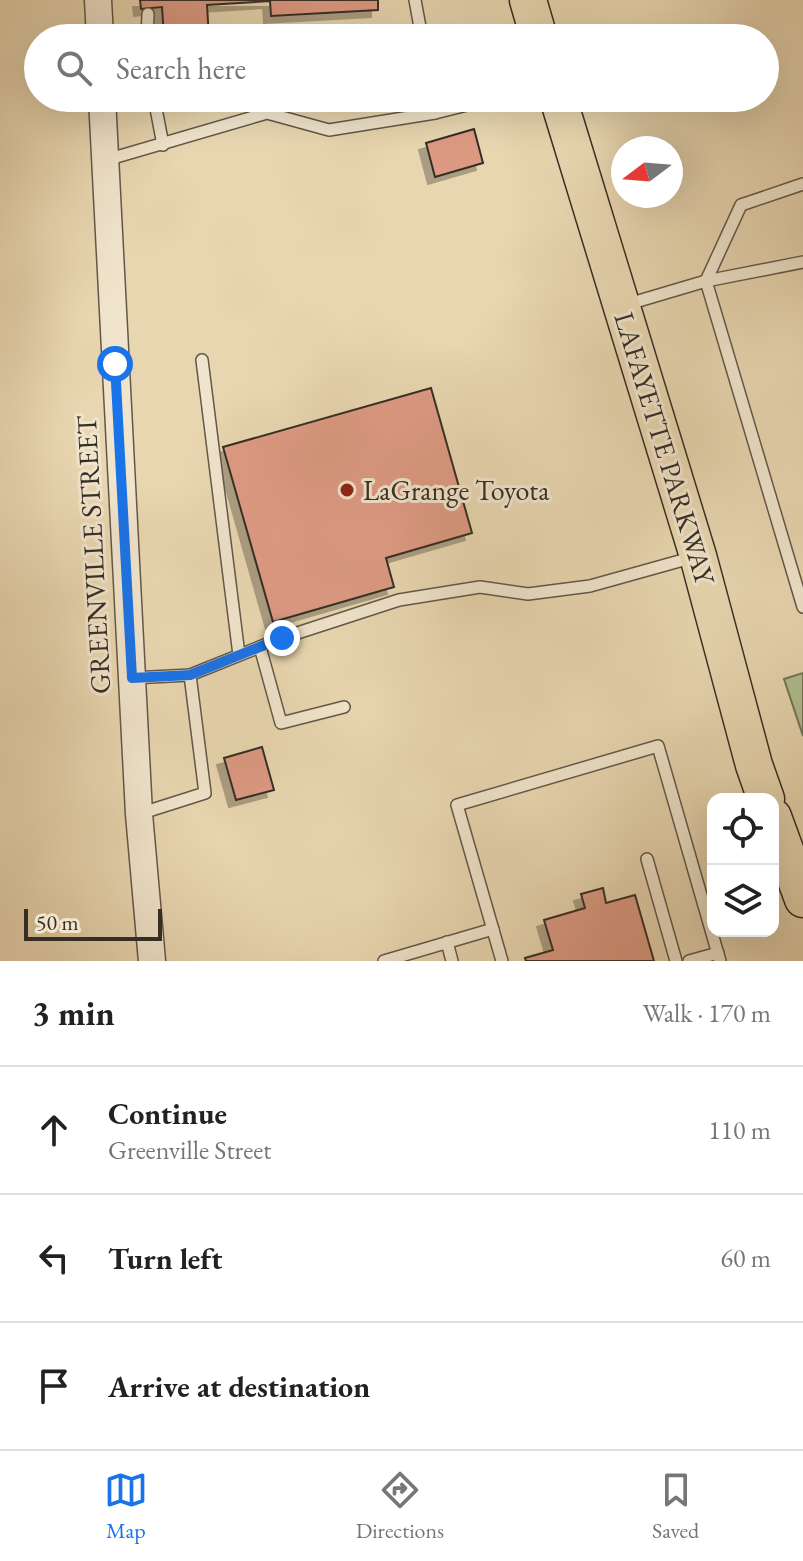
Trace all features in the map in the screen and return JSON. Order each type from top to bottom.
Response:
[{"type":"highway","points":[[528,0],[535,24]]},
{"type":"highway","name":"LAFAYETTE PARKWAY","points":[[562,112],[698,556],[764,793]]},
{"type":"highway","points":[[779,833],[803,899]]},
{"type":"street","points":[[98,0],[99,24]]},
{"type":"street","name":"GREENVILLE STREET","points":[[103,112],[139,814],[152,961]]},
{"type":"lane","points":[[415,0],[419,24]]},
{"type":"lane","points":[[148,14],[148,24]]},
{"type":"lane","points":[[157,112],[163,145]]},
{"type":"lane","points":[[105,161],[267,113],[329,130],[439,112]]},
{"type":"lane","points":[[803,184],[741,205],[706,281],[803,607]]},
{"type":"lane","points":[[622,306],[706,281],[803,262]]},
{"type":"lane","points":[[202,360],[239,655]]},
{"type":"lane","points":[[132,678],[190,675],[260,647],[399,600],[480,587],[528,594],[590,586],[698,556]]},
{"type":"lane","points":[[260,647],[281,723],[344,707]]},
{"type":"lane","points":[[139,814],[205,793],[190,675]]},
{"type":"lane","points":[[502,961],[457,805],[658,746],[719,957],[689,961]]},
{"type":"lane","points":[[647,859],[676,961]]},
{"type":"lane","points":[[384,961],[493,929]]},
{"type":"lane","points":[[447,942],[452,961]]},
{"type":"green space","points":[[803,673],[803,736],[784,679]]},
{"type":"building","points":[[140,0],[378,0],[378,10],[271,16],[270,1],[207,5],[208,24],[163,24],[162,7],[141,9]]},
{"type":"building","points":[[474,129],[483,163],[435,177],[426,143]]},
{"type":"building","name":"LaGrange Toyota","points":[[431,388],[472,533],[386,558],[394,587],[273,622],[223,447]]},
{"type":"building","points":[[262,747],[274,790],[236,800],[224,758]]},
{"type":"building","points":[[603,888],[606,903],[635,895],[654,961],[526,961],[525,958],[553,950],[544,920],[585,908],[581,894]]},
{"type":"place","name":"LaGrange Toyota","points":[[347,490]]},
{"type":"route","points":[[115,364],[132,678],[190,675],[282,638]]}]
